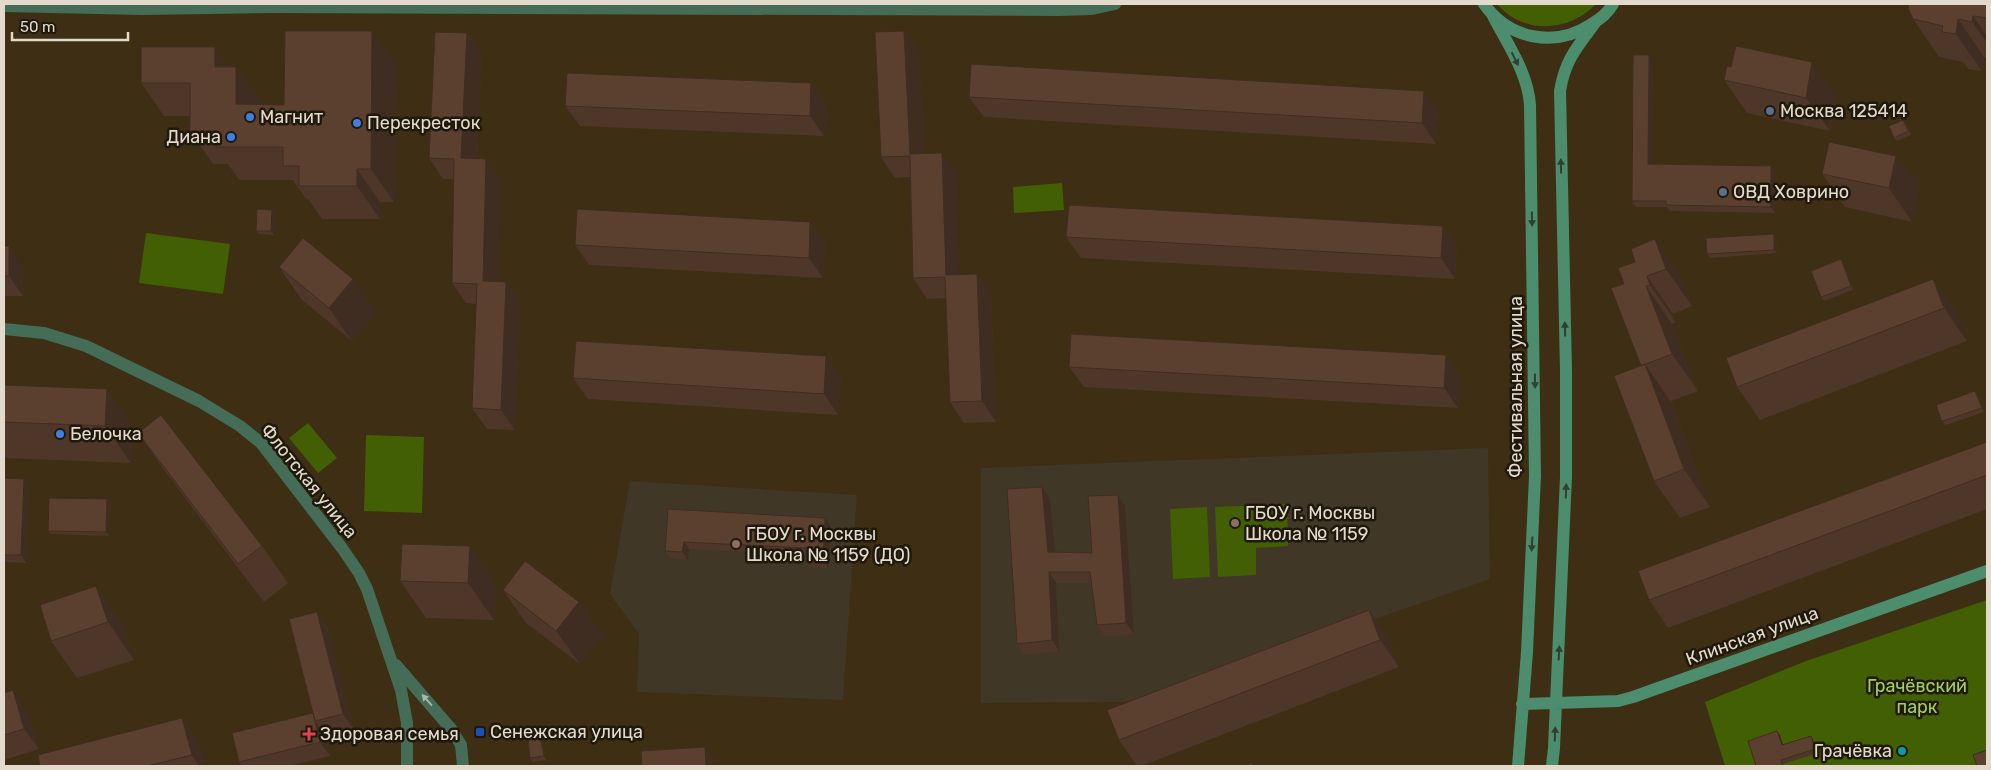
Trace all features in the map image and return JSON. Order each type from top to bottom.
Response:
[{"type":"main road","points":[[1484,4],[1493,16],[1506,25],[1524,34],[1546,38],[1578,33],[1595,22],[1613,5]]},
{"type":"main road","name":"Фестивальная улица","points":[[1493,16],[1524,78],[1530,101],[1535,476],[1527,652],[1518,766]]},
{"type":"main road","points":[[1552,766],[1566,458],[1560,91],[1563,72],[1571,55],[1595,22]]},
{"type":"main road","name":"Клинская улица","points":[[1522,704],[1618,701],[1633,697],[1987,570]]},
{"type":"street","points":[[4,6],[143,9],[270,7],[1059,10],[1092,9],[1115,4]]},
{"type":"street","name":"Флотская улица","points":[[4,329],[44,333],[86,346],[199,401],[240,426],[261,443],[316,512],[359,573],[367,589],[401,690],[408,735],[407,766]]},
{"type":"street","name":"Флотская улица","points":[[392,659],[452,730],[461,745],[463,766]]},
{"type":"shaded area","name":"ГБОУ г. Москвы Школа № 1159","points":[[1488,448],[1490,579],[1136,702],[981,703],[981,468]]},
{"type":"shaded area","name":"ГБОУ г. Москвы Школа № 1159 (ДО)","points":[[630,481],[857,495],[843,700],[637,692],[639,634],[610,594]]},
{"type":"green space","points":[[1497,4],[1596,4],[1573,20],[1546,26],[1520,21],[1508,14]]},
{"type":"green space","points":[[1062,183],[1064,210],[1014,213],[1013,187]]},
{"type":"green space","points":[[146,233],[230,244],[223,294],[139,283]]},
{"type":"green space","points":[[308,423],[337,458],[318,473],[289,438]]},
{"type":"green space","points":[[366,435],[424,437],[422,513],[364,511]]},
{"type":"green space","points":[[1287,504],[1288,546],[1256,548],[1256,575],[1218,577],[1215,507]]},
{"type":"green space","points":[[1207,507],[1210,577],[1173,579],[1170,509]]},
{"type":"green space","name":"Грачёвский парк","points":[[1987,600],[1987,766],[1725,766],[1705,702],[1806,661]]},
{"type":"building","points":[[1909,4],[1987,4],[1987,18],[1973,16],[1972,22],[1958,19],[1956,34],[1942,32],[1943,26],[1913,19],[1908,8]]},
{"type":"building","points":[[285,31],[372,31],[371,169],[357,169],[357,186],[299,186],[299,166],[283,166],[283,147],[216,147],[216,131],[190,131],[190,83],[141,83],[141,47],[215,47],[215,67],[236,67],[236,104],[284,105]]},
{"type":"building","points":[[904,31],[910,154],[942,153],[946,275],[977,274],[982,401],[950,402],[945,277],[913,278],[910,156],[881,157],[875,32]]},
{"type":"building","points":[[435,32],[467,33],[461,158],[486,159],[483,281],[506,282],[501,410],[472,408],[477,284],[452,283],[454,159],[429,158]]},
{"type":"building","points":[[1736,46],[1812,62],[1806,98],[1724,80],[1727,66],[1731,67]]},
{"type":"building","points":[[1633,55],[1649,55],[1648,164],[1771,166],[1771,207],[1666,205],[1666,201],[1632,201]]},
{"type":"building","points":[[971,64],[1424,91],[1422,123],[969,97]]},
{"type":"building","points":[[567,73],[811,83],[810,116],[565,106]]},
{"type":"building","points":[[1903,120],[1908,131],[1894,138],[1889,126]]},
{"type":"building","points":[[1829,142],[1896,156],[1889,188],[1822,174]]},
{"type":"building","points":[[1069,205],[1443,226],[1441,258],[1066,237]]},
{"type":"building","points":[[257,209],[272,210],[271,231],[256,231]]},
{"type":"building","points":[[577,209],[810,222],[809,258],[575,245]]},
{"type":"building","points":[[1774,234],[1774,250],[1707,254],[1706,238]]},
{"type":"building","points":[[303,238],[353,279],[329,308],[279,267]]},
{"type":"building","points":[[1655,239],[1666,269],[1647,276],[1650,285],[1646,286],[1672,354],[1641,366],[1611,288],[1624,284],[1618,268],[1635,262],[1631,249]]},
{"type":"building","points":[[4,246],[9,246],[9,276],[4,276]]},
{"type":"building","points":[[1841,259],[1851,286],[1821,297],[1811,271]]},
{"type":"building","points":[[1933,279],[1944,308],[1737,387],[1726,358]]},
{"type":"building","points":[[1071,334],[1446,355],[1444,388],[1069,367]]},
{"type":"building","points":[[576,341],[826,356],[824,394],[573,378]]},
{"type":"building","points":[[1645,364],[1684,469],[1654,481],[1614,376]]},
{"type":"building","points":[[4,385],[107,389],[105,426],[4,422]]},
{"type":"building","points":[[1975,391],[1982,408],[1943,421],[1941,420],[1936,405]]},
{"type":"building","points":[[161,415],[262,546],[238,564],[138,433]]},
{"type":"building","points":[[1987,442],[1987,475],[1649,600],[1638,571]]},
{"type":"building","points":[[4,478],[24,479],[21,555],[4,555]]},
{"type":"building","points":[[1042,487],[1048,552],[1092,553],[1088,496],[1118,495],[1126,623],[1097,625],[1090,572],[1049,572],[1052,640],[1017,644],[1007,489]]},
{"type":"building","points":[[49,498],[107,499],[106,532],[48,531]]},
{"type":"building","points":[[668,509],[825,518],[823,560],[805,560],[806,548],[684,542],[682,552],[665,551]]},
{"type":"building","points":[[402,544],[470,546],[468,583],[400,581]]},
{"type":"building","points":[[525,561],[579,602],[556,631],[503,590]]},
{"type":"building","points":[[96,586],[108,622],[51,641],[40,605]]},
{"type":"building","points":[[1369,610],[1380,640],[1119,740],[1107,710]]},
{"type":"building","points":[[317,612],[343,714],[315,721],[289,619]]},
{"type":"building","points":[[13,690],[24,729],[4,735],[4,693]]},
{"type":"building","points":[[313,713],[320,742],[239,762],[232,733]]},
{"type":"building","points":[[182,718],[192,755],[147,766],[40,766],[38,755]]},
{"type":"building","points":[[1777,731],[1782,745],[1811,736],[1815,749],[1781,760],[1783,766],[1756,766],[1748,741]]},
{"type":"building","points":[[540,736],[544,756],[530,758],[528,739]]},
{"type":"building","points":[[705,747],[706,766],[642,766],[641,751]]},
{"type":"building","points":[[1987,750],[1987,766],[1977,766],[1973,755]]},
{"type":"place","name":"Москва 125414","points":[[1770,111]]},
{"type":"place","name":"Магнит","points":[[250,117]]},
{"type":"place","name":"Перекресток","points":[[357,123]]},
{"type":"place","name":"Диана","points":[[231,137]]},
{"type":"place","name":"ОВД Ховрино","points":[[1723,192]]},
{"type":"place","name":"Белочка","points":[[60,434]]},
{"type":"place","name":"ГБОУ г. Москвы Школа № 1159","points":[[1235,523]]},
{"type":"place","name":"ГБОУ г. Москвы Школа № 1159 (ДО)","points":[[736,544]]},
{"type":"place","name":"Сенежская улица","points":[[480,732]]},
{"type":"place","name":"Здоровая семья","points":[[309,734]]},
{"type":"place","name":"Грачёвка","points":[[1902,751]]}]
